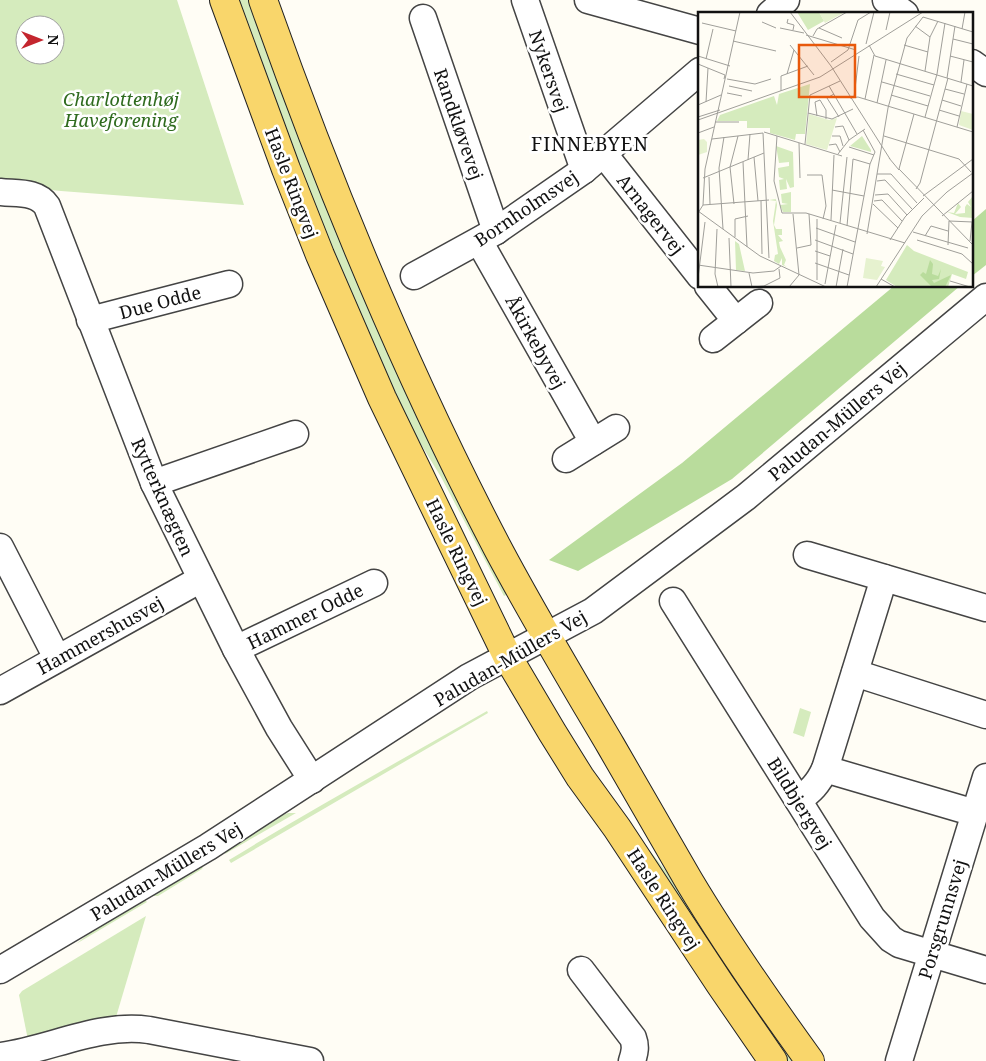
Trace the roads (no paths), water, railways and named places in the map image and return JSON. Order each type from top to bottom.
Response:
[{"type":"main road","name":"Hasle Ringvej","points":[[224,0],[276,143],[320,255],[382,398],[507,656],[580,777],[617,828],[714,976],[773,1061]]},
{"type":"main road","name":"Hasle Ringvej","points":[[263,0],[323,164],[358,250],[413,373],[498,548],[546,635],[691,884],[810,1061]]},
{"type":"street","name":"Nykersvej","points":[[525,0],[584,170]]},
{"type":"street","points":[[588,0],[698,30]]},
{"type":"street","points":[[772,12],[786,0]]},
{"type":"street","points":[[886,0],[902,12]]},
{"type":"street","name":"Randkløvevej","points":[[423,18],[487,236]]},
{"type":"street","points":[[974,64],[986,73]]},
{"type":"street","name":"Bornholmsvej","points":[[414,276],[487,236],[584,170],[698,73]]},
{"type":"street","name":"Arnagervej","points":[[603,153],[698,273]]},
{"type":"street","name":"Rytterknægten","points":[[0,192],[32,195],[43,200],[50,212],[154,483],[236,649],[279,728],[312,780]]},
{"type":"street","name":"Åkirkebyvej","points":[[487,236],[593,442]]},
{"type":"street","name":"Due Odde","points":[[90,320],[229,284]]},
{"type":"street","points":[[710,288],[736,322]]},
{"type":"street","name":"Paludan-Müllers Vej","points":[[0,970],[208,847],[469,678],[593,611],[711,524],[986,297]]},
{"type":"street","points":[[713,339],[759,303]]},
{"type":"street","points":[[566,459],[616,428]]},
{"type":"street","points":[[154,483],[295,434]]},
{"type":"street","points":[[0,547],[57,658]]},
{"type":"street","points":[[807,555],[986,608]]},
{"type":"street","points":[[798,800],[812,790],[825,769],[884,578]]},
{"type":"street","name":"Hammershusvej","points":[[0,691],[201,579]]},
{"type":"street","name":"Hammer Odde","points":[[236,649],[374,583]]},
{"type":"street","name":"Bildbjergvej","points":[[673,601],[696,621],[798,800],[872,918],[881,929],[899,944],[986,970]]},
{"type":"street","points":[[855,673],[986,715]]},
{"type":"street","points":[[825,769],[975,813]]},
{"type":"street","name":"Porsgrunnsvej","points":[[899,1061],[986,777]]},
{"type":"street","points":[[581,970],[633,1038],[636,1044],[632,1061]]},
{"type":"street","points":[[1,1055],[21,1053],[91,1034],[125,1028],[149,1030],[310,1061]]},
{"type":"district","name":"FINNEBYEN","points":[[590,144]]},
{"type":"park label","name":"Charlottenhøj Haveforening","points":[[121,109]]}]
